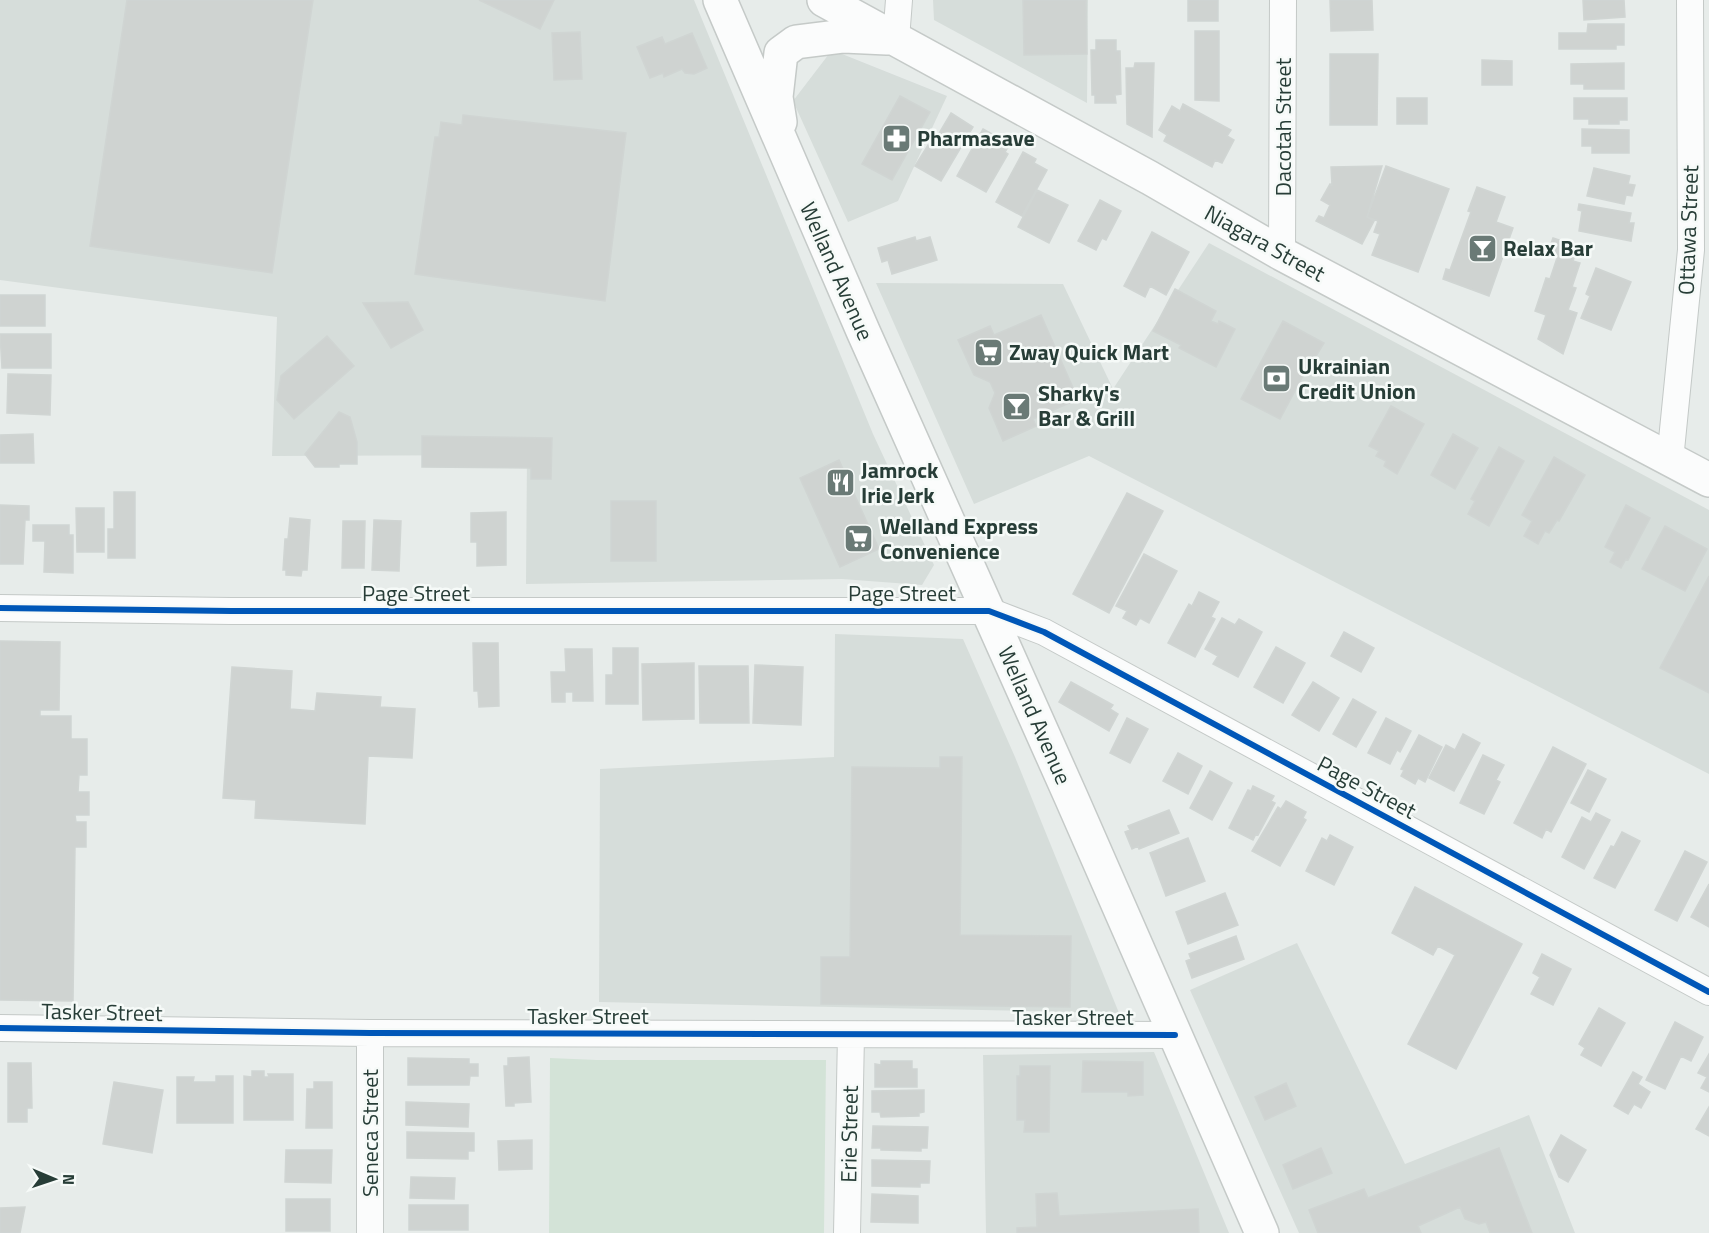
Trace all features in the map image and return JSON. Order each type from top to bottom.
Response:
[{"type":"main road","name":"Welland Avenue","points":[[720,0],[785,153],[1262,1233]]},
{"type":"main road","name":"Niagara Street","points":[[824,0],[1150,178],[1282,254],[1709,480]]},
{"type":"main road","points":[[785,153],[776,97],[781,53],[796,42],[844,36],[896,39]]},
{"type":"street","points":[[896,39],[899,0]]},
{"type":"street","name":"Dacotah Street","points":[[1282,254],[1284,0]]},
{"type":"street","name":"Ottawa Street","points":[[1670,460],[1700,250],[1690,0]]},
{"type":"street","name":"Page Street","points":[[0,608],[231,611],[989,611],[1044,632],[1709,992]]},
{"type":"street","name":"Tasker Street","points":[[0,1028],[370,1034],[1175,1035]]},
{"type":"street","name":"Seneca Street","points":[[370,1034],[370,1233]]},
{"type":"street","name":"Erie Street","points":[[847,1233],[851,1035]]},
{"type":"shaded area","points":[[0,0],[694,0],[873,434],[934,565],[922,585],[842,579],[526,584],[527,455],[272,456],[277,317],[0,280]]},
{"type":"shaded area","points":[[933,0],[1088,0],[1087,103],[934,20]]},
{"type":"shaded area","points":[[832,50],[947,96],[898,201],[848,222],[793,101]]},
{"type":"shaded area","points":[[1209,243],[1709,510],[1709,774],[1089,456],[974,504],[876,283],[1063,284],[1113,389]]},
{"type":"shaded area","points":[[835,634],[963,639],[1015,757],[1119,1013],[599,1002],[600,769],[834,757]]},
{"type":"shaded area","points":[[1297,943],[1405,1164],[1529,1115],[1575,1233],[1299,1233],[1190,990]]},
{"type":"shaded area","points":[[1154,1052],[1229,1233],[986,1233],[983,1055]]},
{"type":"green space","points":[[550,1058],[826,1060],[824,1233],[549,1233]]},
{"type":"building","points":[[127,0],[313,0],[272,273],[90,246]]},
{"type":"building","points":[[479,0],[554,0],[540,29]]},
{"type":"building","points":[[1023,0],[1086,0],[1087,54],[1024,55]]},
{"type":"building","points":[[1188,0],[1218,0],[1218,21],[1188,21]]},
{"type":"building","points":[[1330,0],[1372,0],[1373,30],[1331,31]]},
{"type":"building","points":[[1583,0],[1624,0],[1625,17],[1584,20]]},
{"type":"building","points":[[1588,24],[1624,24],[1624,45],[1616,45],[1616,49],[1559,49],[1559,33],[1587,33]]},
{"type":"building","points":[[1195,31],[1219,31],[1219,101],[1195,100]]},
{"type":"building","points":[[580,32],[582,79],[554,80],[552,33]]},
{"type":"building","points":[[692,33],[707,68],[694,74],[685,73],[682,69],[664,77],[663,73],[650,78],[637,47],[662,37],[665,44]]},
{"type":"building","points":[[1096,40],[1116,40],[1116,51],[1120,51],[1121,94],[1115,95],[1116,103],[1095,103],[1095,95],[1092,95],[1091,50],[1096,50]]},
{"type":"building","points":[[1330,54],[1378,54],[1377,125],[1330,125]]},
{"type":"building","points":[[1482,60],[1512,61],[1512,85],[1482,85]]},
{"type":"building","points":[[1135,63],[1154,63],[1152,137],[1127,124],[1126,68],[1134,68]]},
{"type":"building","points":[[1624,63],[1624,89],[1584,89],[1584,84],[1571,84],[1571,64]]},
{"type":"building","name":"Pharmasave","points":[[900,96],[930,112],[892,180],[862,164]]},
{"type":"building","points":[[1397,98],[1427,98],[1427,124],[1397,124]]},
{"type":"building","points":[[1574,98],[1627,98],[1627,120],[1619,120],[1619,124],[1589,124],[1589,119],[1574,119]]},
{"type":"building","points":[[1183,104],[1231,130],[1227,136],[1234,140],[1222,163],[1215,160],[1212,167],[1164,141],[1167,135],[1159,130],[1172,106],[1180,111]]},
{"type":"building","points":[[951,113],[973,127],[941,181],[915,166],[928,145],[931,147]]},
{"type":"building","points":[[463,115],[626,133],[605,301],[415,274],[435,137],[439,137],[441,122],[462,125]]},
{"type":"building","points":[[983,129],[1010,144],[1005,152],[1008,154],[986,192],[957,176]]},
{"type":"building","points":[[1582,129],[1629,130],[1629,153],[1592,153],[1592,146],[1582,146]]},
{"type":"building","points":[[1023,152],[1036,159],[1034,163],[1047,170],[1022,216],[996,202]]},
{"type":"building","points":[[1382,166],[1367,217],[1374,221],[1362,244],[1316,221],[1319,216],[1324,218],[1330,205],[1321,200],[1330,184],[1332,185],[1331,167]]},
{"type":"building","points":[[1386,166],[1449,189],[1418,272],[1372,255],[1380,234],[1374,232],[1378,221],[1367,217]]},
{"type":"building","points":[[1594,168],[1630,176],[1628,184],[1635,185],[1632,196],[1626,195],[1624,204],[1587,196]]},
{"type":"building","name":"Relax Bar","points":[[1477,187],[1505,197],[1496,222],[1513,228],[1489,296],[1443,279],[1446,269],[1450,270],[1471,212],[1468,211]]},
{"type":"building","points":[[1037,190],[1068,205],[1049,243],[1018,227]]},
{"type":"building","points":[[1100,200],[1121,211],[1106,240],[1102,238],[1096,250],[1078,241]]},
{"type":"building","points":[[1579,204],[1631,213],[1629,223],[1634,223],[1631,241],[1579,231],[1582,211],[1578,210]]},
{"type":"building","points":[[1152,232],[1189,252],[1166,295],[1150,286],[1145,297],[1124,286]]},
{"type":"building","points":[[915,237],[916,241],[930,237],[937,260],[892,274],[888,260],[882,262],[878,248]]},
{"type":"building","points":[[1553,238],[1578,246],[1573,261],[1580,263],[1572,287],[1576,288],[1568,310],[1577,313],[1563,354],[1538,339],[1546,315],[1535,311],[1546,278],[1550,279],[1557,258],[1547,255]]},
{"type":"building","points":[[1596,268],[1631,282],[1611,330],[1581,318],[1590,296],[1586,294]]},
{"type":"building","points":[[1175,289],[1216,311],[1211,321],[1218,324],[1219,321],[1235,329],[1216,367],[1179,348],[1181,345],[1153,331]]},
{"type":"building","points":[[0,295],[45,295],[45,326],[0,326]]},
{"type":"building","points":[[408,302],[423,330],[391,348],[363,303]]},
{"type":"building","points":[[1041,315],[1078,399],[1033,419],[1036,426],[1003,441],[989,408],[995,393],[990,382],[974,375],[958,340],[990,326],[994,335]]},
{"type":"building","name":"Ukrainian Credit Union","points":[[1283,321],[1324,343],[1315,358],[1313,357],[1280,419],[1241,399]]},
{"type":"building","points":[[0,334],[51,334],[51,368],[2,368]]},
{"type":"building","points":[[327,336],[354,366],[294,419],[277,400],[281,376]]},
{"type":"building","points":[[8,374],[51,375],[50,415],[7,413]]},
{"type":"building","points":[[1391,406],[1424,424],[1397,474],[1384,466],[1386,461],[1376,456],[1379,451],[1369,446]]},
{"type":"building","points":[[339,412],[350,417],[357,442],[357,464],[315,467],[305,454]]},
{"type":"building","points":[[33,434],[34,463],[0,463],[0,435]]},
{"type":"building","points":[[1453,434],[1478,448],[1455,489],[1431,475]]},
{"type":"building","points":[[422,436],[552,438],[551,479],[531,479],[531,468],[422,467]]},
{"type":"building","points":[[1499,447],[1524,461],[1489,526],[1468,514],[1475,501],[1471,499]]},
{"type":"building","points":[[1554,457],[1585,475],[1559,521],[1557,520],[1549,533],[1545,531],[1538,544],[1524,536],[1532,521],[1522,515]]},
{"type":"building","points":[[839,460],[879,549],[840,567],[800,478]]},
{"type":"building","points":[[114,492],[135,492],[135,558],[108,558],[108,529],[114,529]]},
{"type":"building","points":[[1127,493],[1163,511],[1109,613],[1073,594]]},
{"type":"building","points":[[611,501],[656,501],[656,561],[611,561]]},
{"type":"building","points":[[0,505],[29,506],[29,520],[25,520],[23,564],[0,564]]},
{"type":"building","points":[[1626,505],[1650,518],[1628,560],[1626,559],[1621,568],[1610,562],[1615,552],[1605,547]]},
{"type":"building","points":[[76,508],[104,508],[104,552],[77,552]]},
{"type":"building","points":[[506,512],[506,565],[477,566],[477,542],[471,542],[471,513]]},
{"type":"building","points":[[290,518],[310,520],[307,570],[302,570],[301,576],[286,575],[286,570],[283,570],[285,539],[288,539]]},
{"type":"building","points":[[374,520],[401,521],[399,571],[372,570]]},
{"type":"building","points":[[343,521],[365,521],[364,568],[342,568]]},
{"type":"building","points":[[33,525],[69,525],[69,535],[73,535],[73,573],[44,572],[45,541],[33,541]]},
{"type":"building","points":[[1665,526],[1707,549],[1685,591],[1642,569]]},
{"type":"building","points":[[1144,554],[1177,571],[1149,623],[1140,618],[1136,625],[1123,618],[1127,611],[1116,606]]},
{"type":"building","points":[[1709,576],[1709,693],[1660,668]]},
{"type":"building","points":[[1199,592],[1219,602],[1211,617],[1215,619],[1195,657],[1168,643],[1189,604],[1192,606]]},
{"type":"building","points":[[1222,618],[1235,625],[1239,619],[1262,632],[1238,677],[1213,664],[1218,656],[1205,649]]},
{"type":"building","points":[[1344,632],[1374,648],[1361,672],[1331,656]]},
{"type":"building","points":[[0,641],[60,642],[59,710],[40,710],[40,716],[71,716],[71,739],[87,739],[87,775],[79,775],[78,792],[89,792],[89,815],[75,815],[76,822],[86,822],[86,847],[75,847],[73,1001],[0,1000]]},
{"type":"building","points":[[473,643],[498,643],[499,706],[479,707],[478,691],[474,691]]},
{"type":"building","points":[[1276,647],[1305,663],[1283,703],[1254,687]]},
{"type":"building","points":[[613,648],[638,648],[638,704],[606,704],[606,675],[613,675]]},
{"type":"building","points":[[565,649],[592,649],[593,701],[573,701],[573,692],[565,692],[565,702],[552,702],[551,672],[566,672]]},
{"type":"building","points":[[694,663],[694,719],[643,720],[642,664]]},
{"type":"building","points":[[755,665],[803,667],[801,725],[753,723]]},
{"type":"building","points":[[699,666],[748,666],[749,723],[700,723]]},
{"type":"building","points":[[232,667],[292,671],[290,709],[315,711],[317,693],[381,697],[380,707],[415,709],[412,758],[368,756],[365,824],[255,818],[256,800],[223,798]]},
{"type":"building","points":[[1071,682],[1113,705],[1110,709],[1118,714],[1109,731],[1059,702]]},
{"type":"building","points":[[1313,682],[1339,698],[1319,731],[1292,715]]},
{"type":"building","points":[[1353,699],[1376,712],[1356,747],[1333,734]]},
{"type":"building","points":[[1127,718],[1148,729],[1130,763],[1110,753]]},
{"type":"building","points":[[1386,718],[1411,731],[1400,752],[1397,750],[1390,764],[1368,753]]},
{"type":"building","points":[[1463,734],[1480,743],[1454,791],[1429,778],[1446,745],[1455,750]]},
{"type":"building","points":[[1419,735],[1442,747],[1425,782],[1418,778],[1415,784],[1401,776],[1404,770],[1401,769]]},
{"type":"building","points":[[1553,747],[1586,764],[1551,832],[1546,829],[1542,838],[1514,823]]},
{"type":"building","points":[[1178,753],[1202,766],[1188,794],[1163,781]]},
{"type":"building","points":[[1483,755],[1504,765],[1496,780],[1500,782],[1484,814],[1460,803]]},
{"type":"building","points":[[940,757],[962,757],[960,935],[1071,936],[1070,1007],[821,1004],[821,957],[850,957],[852,767],[940,768]]},
{"type":"building","points":[[1588,770],[1606,779],[1589,812],[1571,803]]},
{"type":"building","points":[[1210,771],[1232,783],[1212,820],[1190,808]]},
{"type":"building","points":[[1253,786],[1274,796],[1271,801],[1275,803],[1253,840],[1229,828],[1248,790],[1251,791]]},
{"type":"building","points":[[1286,801],[1306,812],[1303,818],[1306,820],[1280,866],[1252,851],[1278,807],[1281,809]]},
{"type":"building","points":[[1169,810],[1179,833],[1139,849],[1138,846],[1132,849],[1125,832],[1130,830],[1128,826]]},
{"type":"building","points":[[1596,813],[1610,820],[1584,869],[1562,857],[1582,817],[1591,822]]},
{"type":"building","points":[[1622,832],[1640,841],[1615,888],[1594,878],[1611,846],[1614,847]]},
{"type":"building","points":[[1330,835],[1353,847],[1334,885],[1306,871],[1322,838],[1327,841]]},
{"type":"building","points":[[1188,838],[1205,881],[1166,896],[1150,853]]},
{"type":"building","points":[[1685,851],[1707,862],[1677,921],[1655,910]]},
{"type":"building","points":[[1709,884],[1709,927],[1691,917]]},
{"type":"building","points":[[1415,887],[1522,944],[1456,1069],[1408,1044],[1455,955],[1438,946],[1433,955],[1392,933]]},
{"type":"building","points":[[1225,893],[1238,925],[1188,944],[1176,912]]},
{"type":"building","points":[[1236,936],[1244,959],[1192,978],[1186,961],[1191,959],[1189,954]]},
{"type":"building","points":[[1542,954],[1571,969],[1553,1005],[1531,994],[1540,977],[1533,973]]},
{"type":"building","points":[[1599,1008],[1625,1023],[1601,1066],[1581,1055],[1585,1048],[1579,1044]]},
{"type":"building","points":[[1675,1022],[1703,1037],[1691,1061],[1681,1056],[1665,1089],[1646,1080]]},
{"type":"building","points":[[1709,1054],[1709,1092],[1701,1088],[1707,1077],[1698,1073]]},
{"type":"building","points":[[529,1057],[531,1102],[506,1106],[504,1066],[508,1066],[508,1058]]},
{"type":"building","points":[[408,1058],[469,1059],[469,1064],[478,1064],[478,1076],[470,1076],[469,1085],[408,1085]]},
{"type":"building","points":[[881,1061],[912,1061],[912,1069],[917,1069],[917,1087],[875,1087],[875,1064],[881,1065]]},
{"type":"building","points":[[1083,1061],[1143,1062],[1143,1095],[1128,1096],[1128,1092],[1082,1092]]},
{"type":"building","points":[[8,1063],[31,1063],[32,1108],[27,1108],[27,1122],[8,1122]]},
{"type":"building","points":[[1020,1066],[1050,1066],[1049,1132],[1024,1132],[1025,1120],[1017,1120],[1017,1076],[1020,1076]]},
{"type":"building","points":[[252,1071],[264,1071],[264,1077],[269,1077],[268,1074],[293,1074],[293,1120],[244,1120],[244,1076],[252,1077]]},
{"type":"building","points":[[1633,1072],[1642,1077],[1638,1084],[1650,1092],[1641,1108],[1634,1104],[1628,1114],[1614,1106]]},
{"type":"building","points":[[216,1076],[233,1076],[233,1123],[177,1123],[177,1077],[194,1077],[193,1082],[216,1082]]},
{"type":"building","points":[[114,1082],[163,1090],[152,1153],[103,1144]]},
{"type":"building","points":[[314,1082],[332,1082],[332,1128],[306,1128],[307,1089],[314,1089]]},
{"type":"building","points":[[1286,1083],[1296,1106],[1265,1120],[1255,1097]]},
{"type":"building","points":[[924,1090],[924,1112],[919,1113],[919,1116],[881,1117],[880,1112],[872,1112],[872,1091]]},
{"type":"building","points":[[406,1102],[469,1104],[468,1127],[406,1125]]},
{"type":"building","points":[[1709,1107],[1709,1136],[1696,1129]]},
{"type":"building","points":[[873,1126],[928,1127],[927,1148],[921,1148],[921,1151],[872,1148]]},
{"type":"building","points":[[407,1132],[474,1133],[474,1151],[468,1151],[468,1159],[407,1158]]},
{"type":"building","points":[[1561,1135],[1586,1150],[1568,1182],[1559,1177],[1550,1155]]},
{"type":"building","points":[[532,1140],[532,1169],[499,1170],[498,1141]]},
{"type":"building","points":[[1321,1148],[1332,1173],[1293,1189],[1283,1165]]},
{"type":"building","points":[[1499,1148],[1532,1233],[1490,1233],[1486,1222],[1479,1224],[1465,1219],[1460,1207],[1418,1226],[1421,1233],[1318,1233],[1309,1210],[1364,1189],[1368,1198]]},
{"type":"building","points":[[286,1150],[332,1150],[331,1183],[285,1182]]},
{"type":"building","points":[[872,1160],[930,1161],[929,1183],[920,1183],[920,1187],[872,1186]]},
{"type":"building","points":[[411,1177],[455,1178],[454,1199],[410,1198]]},
{"type":"building","points":[[1057,1193],[1059,1216],[1198,1209],[1199,1233],[1017,1233],[1017,1228],[1037,1227],[1036,1194]]},
{"type":"building","points":[[872,1194],[918,1196],[918,1223],[871,1222]]},
{"type":"building","points":[[286,1199],[330,1199],[330,1231],[286,1231]]},
{"type":"building","points":[[409,1205],[468,1205],[468,1230],[409,1230]]},
{"type":"building","points":[[25,1207],[20,1233],[0,1233],[0,1208]]},
{"type":"cycle path","points":[[0,608],[231,611],[989,611],[1044,632],[1709,992]]},
{"type":"cycle path","points":[[0,1028],[370,1033],[1175,1035]]},
{"type":"place","name":"Pharmasave","points":[[896,138]]},
{"type":"place","name":"Relax Bar","points":[[1482,248]]},
{"type":"place","name":"Zway Quick Mart","points":[[988,352]]},
{"type":"place","name":"Ukrainian Credit Union","points":[[1277,379]]},
{"type":"place","name":"Sharky's Bar & Grill","points":[[1017,406]]},
{"type":"place","name":"Jamrock Irie Jerk","points":[[840,483]]},
{"type":"place","name":"Welland Express Convenience","points":[[859,539]]}]
